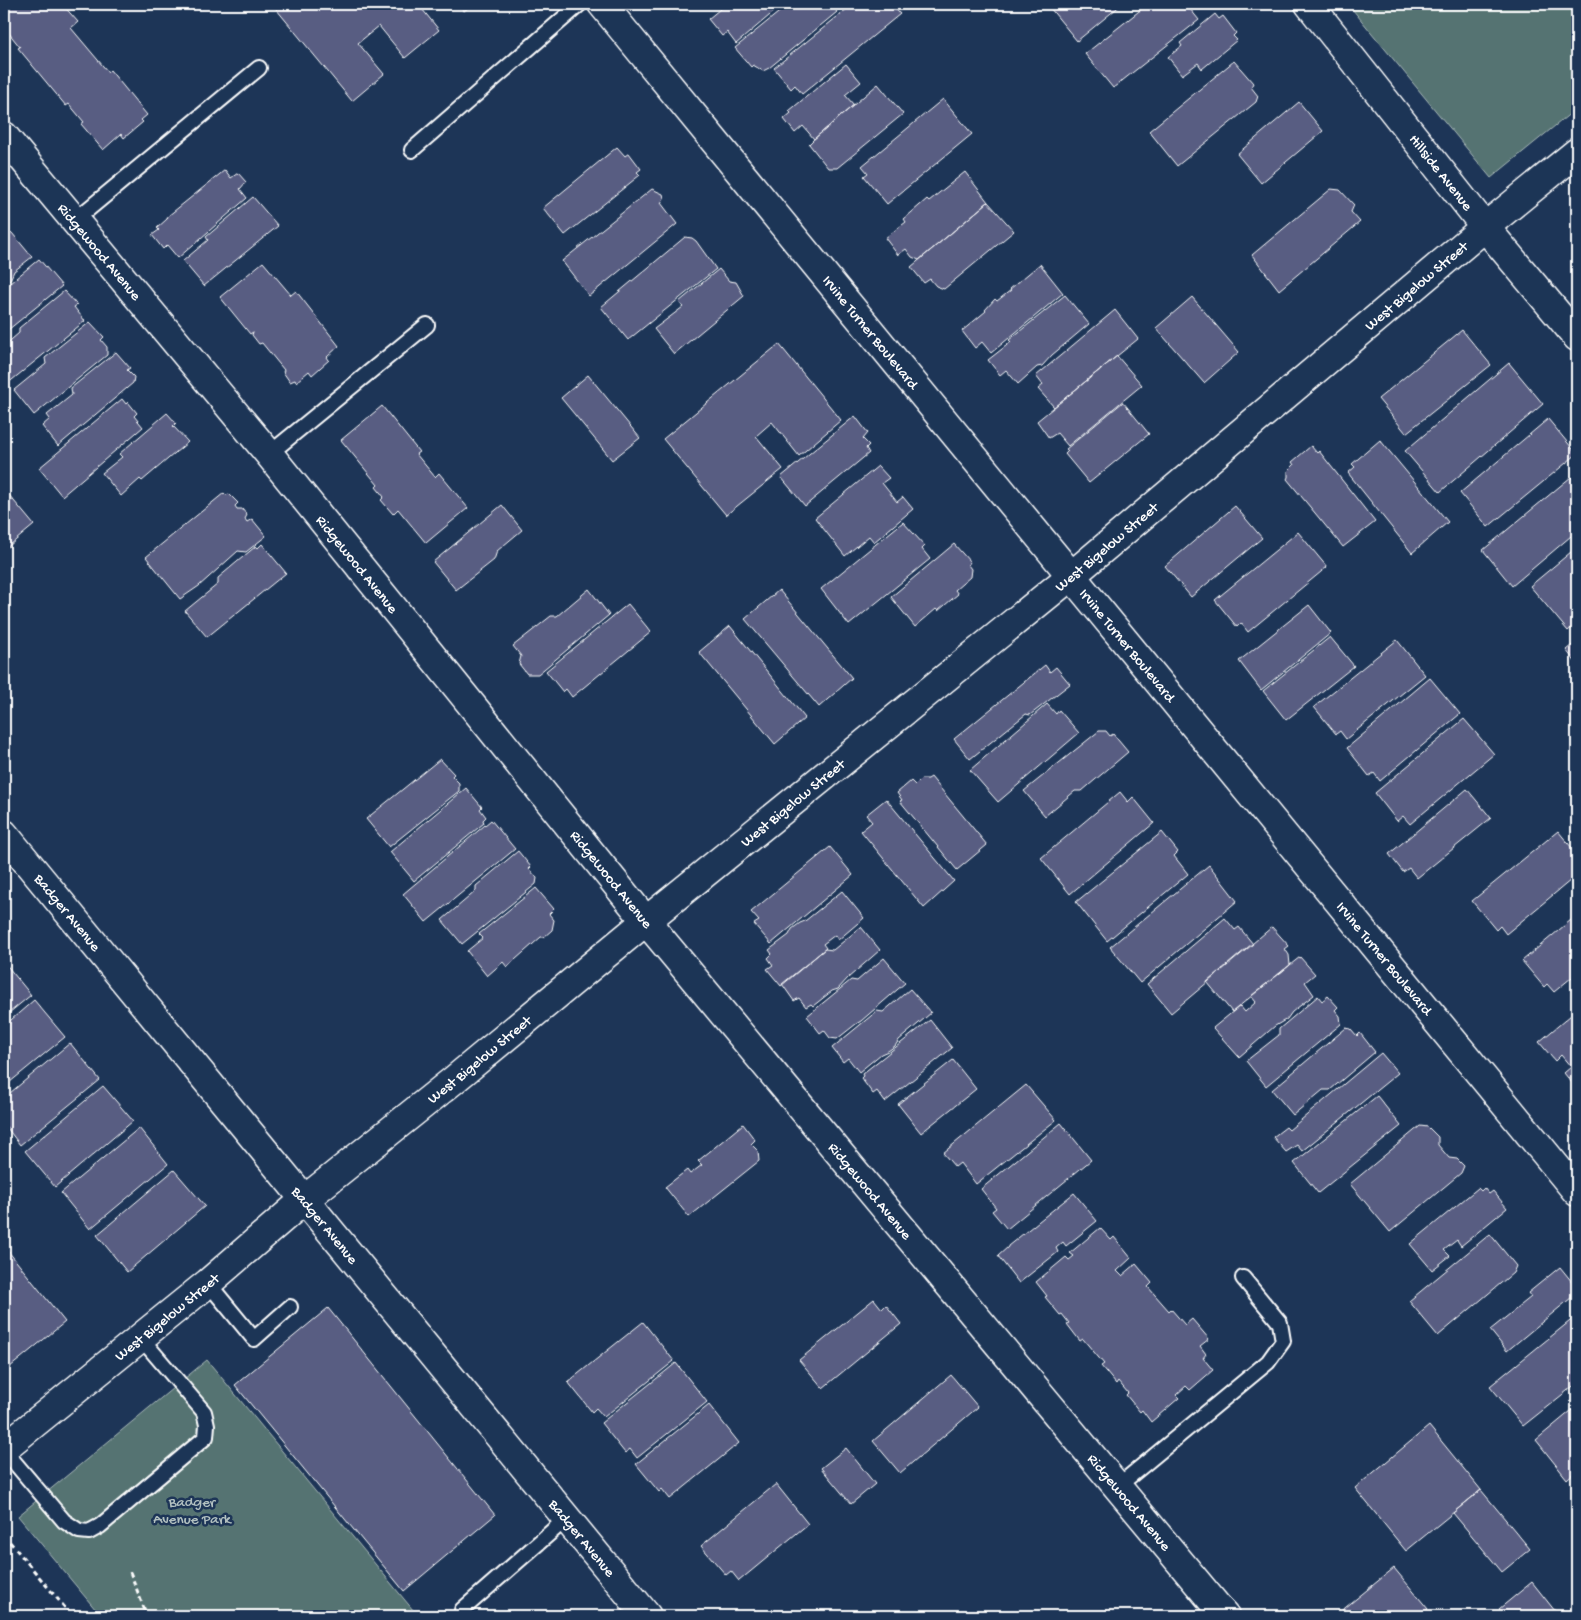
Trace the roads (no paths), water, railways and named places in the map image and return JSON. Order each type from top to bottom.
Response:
[{"type":"street","name":"Irvine Turner Boulevard","points":[[602,4],[1577,1192]]},
{"type":"street","name":"Hillside Avenue","points":[[1309,4],[1485,226],[1577,337]]},
{"type":"street","name":"Ridgewood Avenue","points":[[4,136],[269,454],[646,921],[1225,1616]]},
{"type":"street","name":"West Bigelow Street","points":[[4,1449],[140,1336],[208,1283],[304,1200],[463,1074],[646,921],[1071,576],[1485,226],[1577,152]]},
{"type":"street","name":"Badger Avenue","points":[[4,834],[647,1616]]},
{"type":"lane","points":[[412,150],[580,4]]},
{"type":"lane","points":[[74,220],[259,68]]},
{"type":"lane","points":[[269,454],[427,325]]},
{"type":"lane","points":[[1118,1486],[1268,1362],[1283,1341],[1280,1323],[1242,1278]]},
{"type":"lane","points":[[208,1283],[254,1339],[290,1306]]},
{"type":"lane","points":[[4,1449],[64,1521],[79,1531],[90,1532],[100,1526],[206,1437],[208,1425],[204,1412],[140,1336]]},
{"type":"lane","points":[[462,1610],[566,1519]]},
{"type":"park label","name":"Badger Avenue Park","points":[[192,1510]]}]
